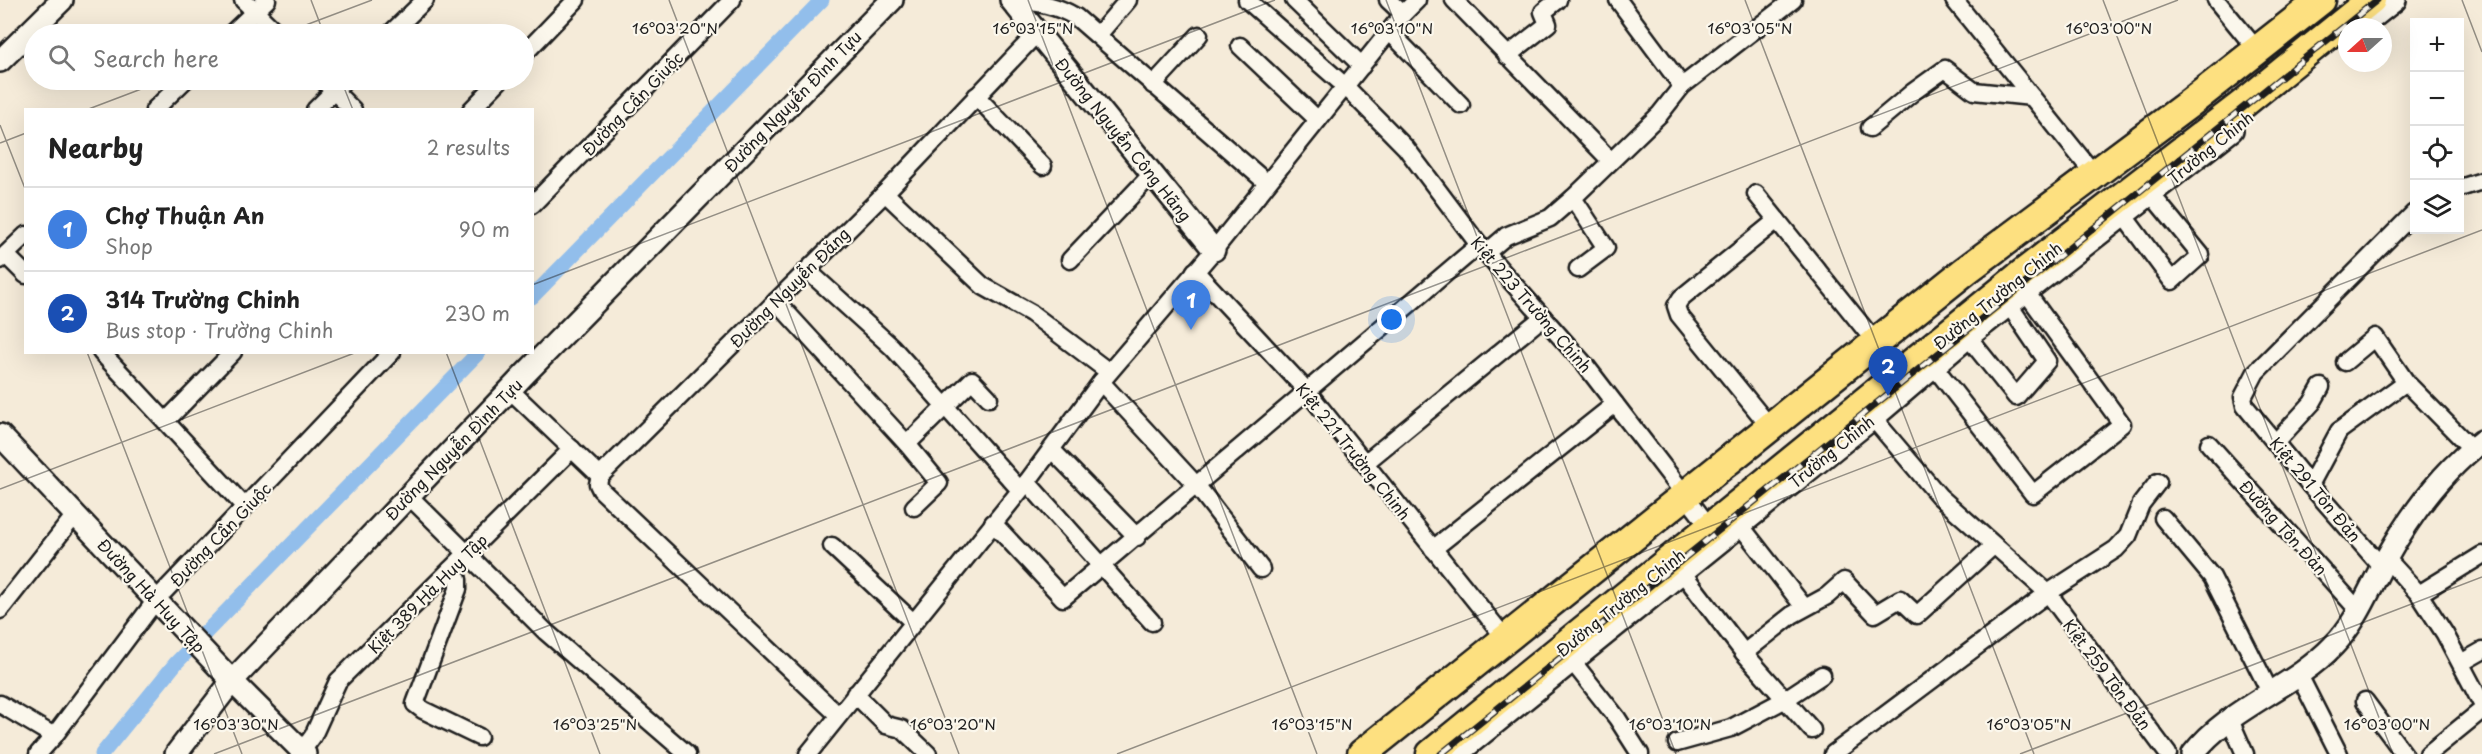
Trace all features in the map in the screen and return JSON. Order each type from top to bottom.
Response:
[{"type":"highway","points":[[1362,754],[1984,257],[2224,77],[2321,0]]},
{"type":"highway","name":"Đường Trường Chinh","points":[[1431,754],[1711,529],[2014,294],[2371,0]]},
{"type":"highway","points":[[2224,77],[2244,103]]},
{"type":"highway","points":[[1984,257],[2014,294]]},
{"type":"street","points":[[38,24],[62,0]]},
{"type":"street","points":[[400,24],[425,0]]},
{"type":"street","points":[[534,44],[576,0]]},
{"type":"street","name":"Đường Cần Giuộc","points":[[534,204],[732,0]]},
{"type":"street","name":"Đường Nguyễn Đình Tựu","points":[[176,754],[232,681],[510,390],[892,0]]},
{"type":"street","points":[[1098,35],[1128,0]]},
{"type":"street","name":"Kiệt 223 Trường Chinh","points":[[1247,0],[1345,86],[1406,148],[1483,249],[1586,366],[1711,529]]},
{"type":"street","points":[[1294,0],[1362,66]]},
{"type":"street","points":[[1388,0],[1403,14]]},
{"type":"street","points":[[808,754],[1024,486],[1105,377],[1214,250],[1389,31],[1417,0]]},
{"type":"street","points":[[1454,0],[1610,160]]},
{"type":"street","points":[[1507,56],[1548,24],[1543,12],[1558,0]]},
{"type":"street","points":[[1618,0],[1682,86]]},
{"type":"street","points":[[993,524],[1063,598],[1307,391],[1483,249],[1506,236],[1550,218],[1660,114],[1682,86],[1792,0]]},
{"type":"street","points":[[1954,0],[2094,174]]},
{"type":"street","points":[[2216,0],[2257,50]]},
{"type":"street","points":[[2372,18],[2395,0]]},
{"type":"street","points":[[1012,1],[1029,1],[1062,9],[1098,35],[1153,86],[1267,183]]},
{"type":"street","name":"Đường Nguyễn Công Hãng","points":[[1012,1],[1214,250]]},
{"type":"street","points":[[239,24],[255,4],[270,24]]},
{"type":"street","points":[[1389,31],[1461,105]]},
{"type":"street","name":"Đường Nguyễn Đăng","points":[[600,476],[885,193],[1038,32]]},
{"type":"street","points":[[1153,86],[1199,35]]},
{"type":"street","points":[[0,61],[24,37]]},
{"type":"street","name":"Trường Chinh","points":[[1457,754],[1872,418],[1968,337],[2014,294],[2124,216],[2338,45]]},
{"type":"street","points":[[1240,46],[1318,120]]},
{"type":"street","points":[[1870,128],[1945,69],[1974,91],[2032,96]]},
{"type":"street","points":[[156,108],[175,90]]},
{"type":"street","points":[[316,108],[329,90]]},
{"type":"street","points":[[339,90],[353,108]]},
{"type":"street","points":[[473,108],[490,90]]},
{"type":"street","points":[[976,96],[1043,166]]},
{"type":"street","points":[[1070,260],[1151,175]]},
{"type":"street","points":[[2464,187],[2482,181]]},
{"type":"street","points":[[885,193],[983,286],[1031,313],[1105,377],[1197,486],[1261,569]]},
{"type":"street","points":[[1756,194],[1876,343]]},
{"type":"street","points":[[2124,216],[2172,281],[2201,255],[2151,194]]},
{"type":"street","points":[[1573,198],[1606,248],[1578,269]]},
{"type":"street","name":"Kiệt 291 Tôn Đản","points":[[2410,218],[2256,372],[2243,397],[2245,406],[2310,485],[2384,562],[2420,594],[2461,663],[2482,704]]},
{"type":"street","points":[[1770,427],[1679,315],[1676,306],[1681,298],[1777,220]]},
{"type":"street","points":[[24,237],[3,257],[24,273]]},
{"type":"street","points":[[807,270],[884,339],[945,406],[1102,566],[1152,622]]},
{"type":"street","name":"Kiệt 221 Trường Chinh","points":[[1195,271],[1307,391],[1505,638]]},
{"type":"street","points":[[1933,365],[2033,494],[2122,424],[2014,294]]},
{"type":"street","name":"Đường Trường Chinh","points":[[1968,337],[2016,396],[2047,361],[2014,294]]},
{"type":"street","points":[[776,301],[907,444],[939,483],[914,507]]},
{"type":"street","points":[[1365,463],[1543,317]]},
{"type":"street","points":[[2193,754],[2215,731],[2299,675],[2334,646],[2349,628],[2384,562],[2420,507],[2442,479],[2479,445],[2406,382],[2375,337],[2345,362]]},
{"type":"street","points":[[103,354],[245,507]]},
{"type":"street","points":[[166,421],[231,354]]},
{"type":"street","name":"Đường Cần Giuộc","points":[[38,754],[156,600],[390,354]]},
{"type":"street","points":[[907,444],[972,380],[989,398]]},
{"type":"street","points":[[2310,485],[2339,431],[2406,382]]},
{"type":"street","points":[[2276,442],[2312,403],[2320,387]]},
{"type":"street","points":[[510,390],[600,476],[598,484],[601,490],[838,715]]},
{"type":"street","points":[[1433,549],[1615,404]]},
{"type":"street","name":"Kiệt 259 Tôn Đản","points":[[1872,418],[1939,496],[2048,593],[2168,754]]},
{"type":"street","name":"Đường Hà Huy Tập","points":[[0,435],[232,681],[304,753]]},
{"type":"street","name":"Đường Tôn Đản","points":[[2209,444],[2359,611]]},
{"type":"street","name":"Kiệt 389 Hà Huy Tập","points":[[304,753],[338,681],[572,449]]},
{"type":"street","points":[[1052,450],[1137,537]]},
{"type":"street","points":[[1833,754],[2048,593],[2123,543],[2132,528],[2141,504],[2158,482]]},
{"type":"street","points":[[409,496],[546,632],[687,754]]},
{"type":"street","points":[[2,601],[75,514]]},
{"type":"street","points":[[2163,518],[2212,577],[2271,694]]},
{"type":"street","points":[[1740,525],[1804,607]]},
{"type":"street","points":[[832,546],[913,622]]},
{"type":"street","points":[[1744,653],[1804,607],[1827,596],[1845,581],[1875,614],[1900,599],[1917,615],[1993,546]]},
{"type":"street","points":[[2420,594],[2482,555]]},
{"type":"street","points":[[450,570],[458,579],[458,589],[415,705],[479,737]]},
{"type":"street","name":"Đường Trường Chinh","points":[[1682,572],[1744,653],[1812,730]]},
{"type":"street","points":[[2461,663],[2482,651]]},
{"type":"street","points":[[1572,661],[1617,718],[1640,754]]},
{"type":"street","points":[[1677,743],[1731,728],[1784,700],[1822,675]]},
{"type":"street","points":[[2299,675],[2339,754]]},
{"type":"street","points":[[855,694],[886,725],[902,729],[928,754]]},
{"type":"street","points":[[2365,701],[2404,754]]},
{"type":"street","points":[[0,704],[54,735]]},
{"type":"street","points":[[2428,754],[2482,710]]},
{"type":"street","points":[[2230,720],[2245,754]]},
{"type":"waterway","points":[[534,295],[822,0]]},
{"type":"waterway","points":[[102,754],[176,663],[477,354]]},
{"type":"railway","points":[[1441,754],[2377,0]]},
{"type":"place","name":"Chợ Thuận An","points":[[1191,330]]},
{"type":"place","name":"314 Trường Chinh","points":[[1888,396]]}]
